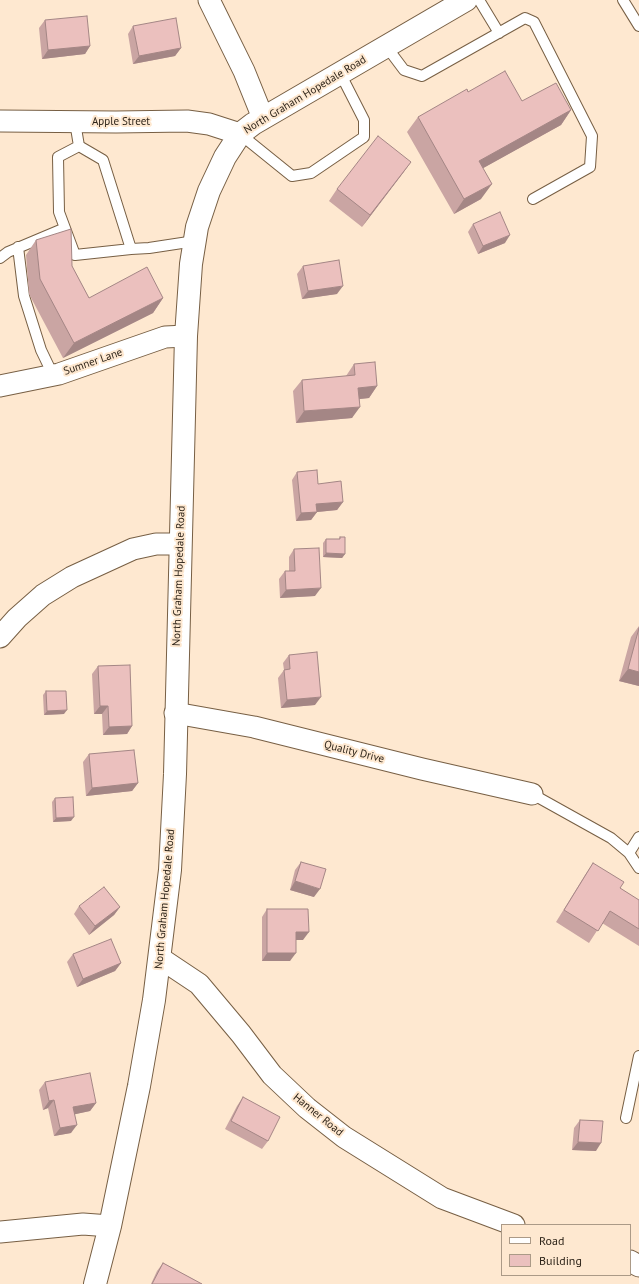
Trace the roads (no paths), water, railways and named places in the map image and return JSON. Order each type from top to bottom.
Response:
[{"type":"street","points":[[209,0],[244,72],[264,118]]},
{"type":"street","name":"North Graham Hopedale Road","points":[[95,1284],[110,1226],[139,1086],[154,1000],[170,870],[175,774],[175,713],[186,336],[191,264],[197,227],[209,191],[225,157],[240,134],[253,124],[466,0]]},
{"type":"street","name":"Apple Street","points":[[0,121],[187,121],[209,124],[240,134]]},
{"type":"street","name":"Sumner Lane","points":[[0,386],[53,375],[165,337],[186,336]]},
{"type":"street","points":[[0,637],[17,618],[43,595],[72,577],[133,549],[156,544],[180,544]]},
{"type":"street","name":"Quality Drive","points":[[175,713],[254,727],[422,769],[532,794]]},
{"type":"street","name":"Hanner Road","points":[[160,958],[199,984],[241,1034],[272,1075],[306,1108],[344,1137],[442,1198],[511,1224]]},
{"type":"street","points":[[0,1232],[83,1224],[110,1226]]},
{"type":"lane","points":[[479,0],[499,33]]},
{"type":"lane","points":[[622,0],[639,26]]},
{"type":"lane","points":[[386,46],[404,70],[422,76],[525,18],[534,22],[592,136],[590,167],[532,199]]},
{"type":"lane","points":[[240,134],[292,176],[311,173],[364,137],[364,120],[340,74]]},
{"type":"lane","points":[[75,122],[79,146]]},
{"type":"lane","points":[[79,146],[58,157],[59,212],[75,255],[149,248],[195,241]]},
{"type":"lane","points":[[79,146],[103,160],[131,249]]},
{"type":"lane","points":[[0,258],[18,247],[65,228]]},
{"type":"lane","points":[[18,247],[24,296],[41,350],[53,375]]},
{"type":"lane","points":[[532,794],[611,838],[629,853],[639,868]]},
{"type":"lane","points":[[629,853],[639,837]]},
{"type":"lane","points":[[626,1118],[639,1056]]}]
